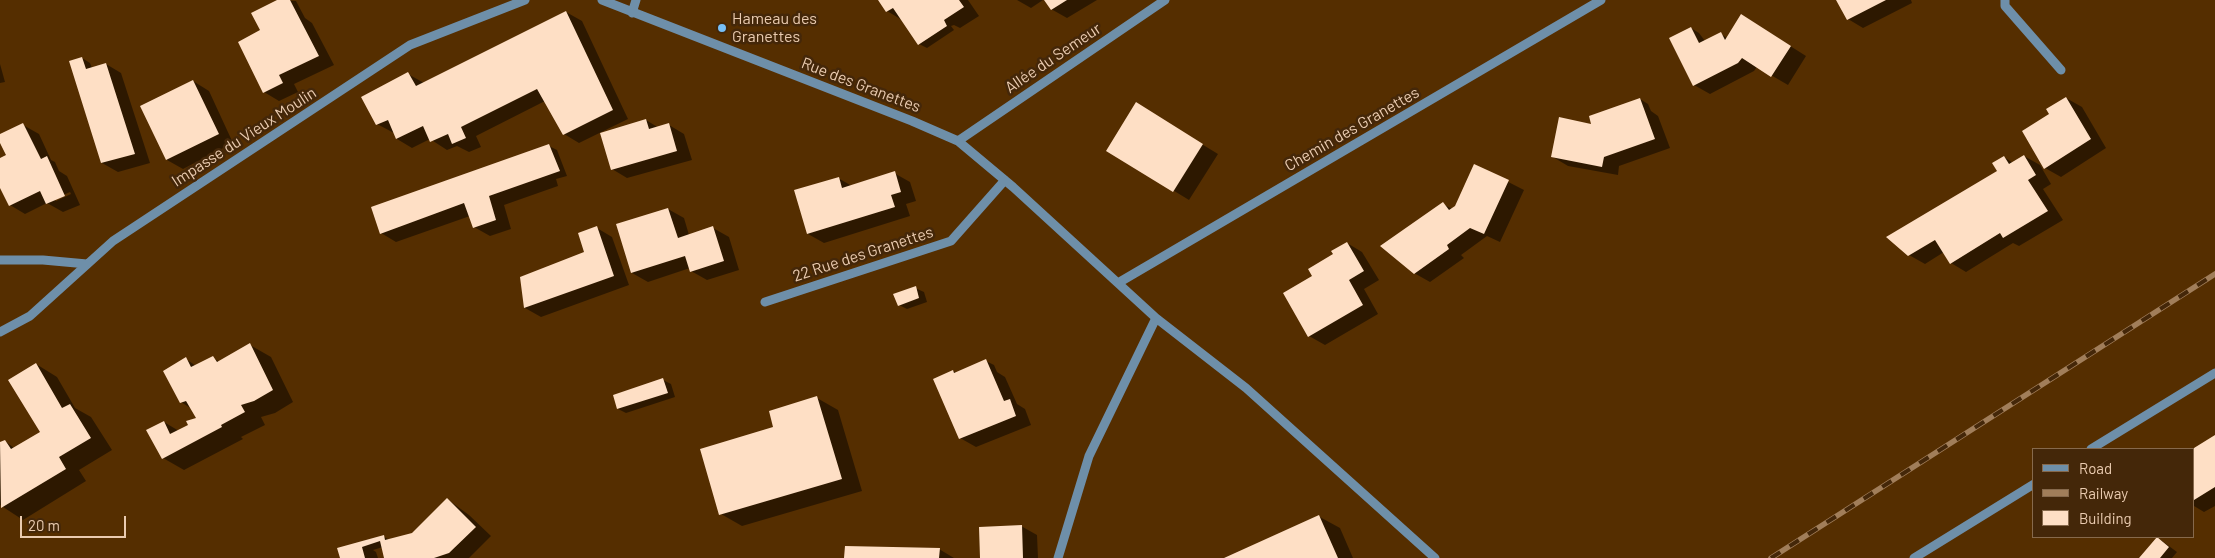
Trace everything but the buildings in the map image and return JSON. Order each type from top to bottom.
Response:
[{"type":"street","name":"Impasse du Vieux Moulin","points":[[0,332],[30,316],[113,241],[410,45],[525,0]]},
{"type":"street","name":"Rue des Granettes","points":[[602,0],[912,120],[958,141],[1013,187],[1118,283]]},
{"type":"street","points":[[632,13],[636,0]]},
{"type":"street","name":"Allée du Semeur","points":[[958,141],[1165,0]]},
{"type":"street","name":"Chemin des Granettes","points":[[1118,283],[1601,0]]},
{"type":"street","points":[[2006,0],[2005,6],[2062,70]]},
{"type":"street","name":"22 Rue des Granettes","points":[[765,302],[951,241],[1005,180]]},
{"type":"street","points":[[0,260],[43,260],[87,264]]},
{"type":"street","points":[[1118,283],[1156,318],[1246,388],[1435,558]]},
{"type":"street","points":[[1058,558],[1089,456],[1156,318]]},
{"type":"street","points":[[2093,448],[2215,374]]},
{"type":"street","points":[[1914,558],[2032,485]]},
{"type":"railway","points":[[1771,558],[2215,274]]},
{"type":"place","name":"Hameau des Granettes","points":[[722,28]]}]
